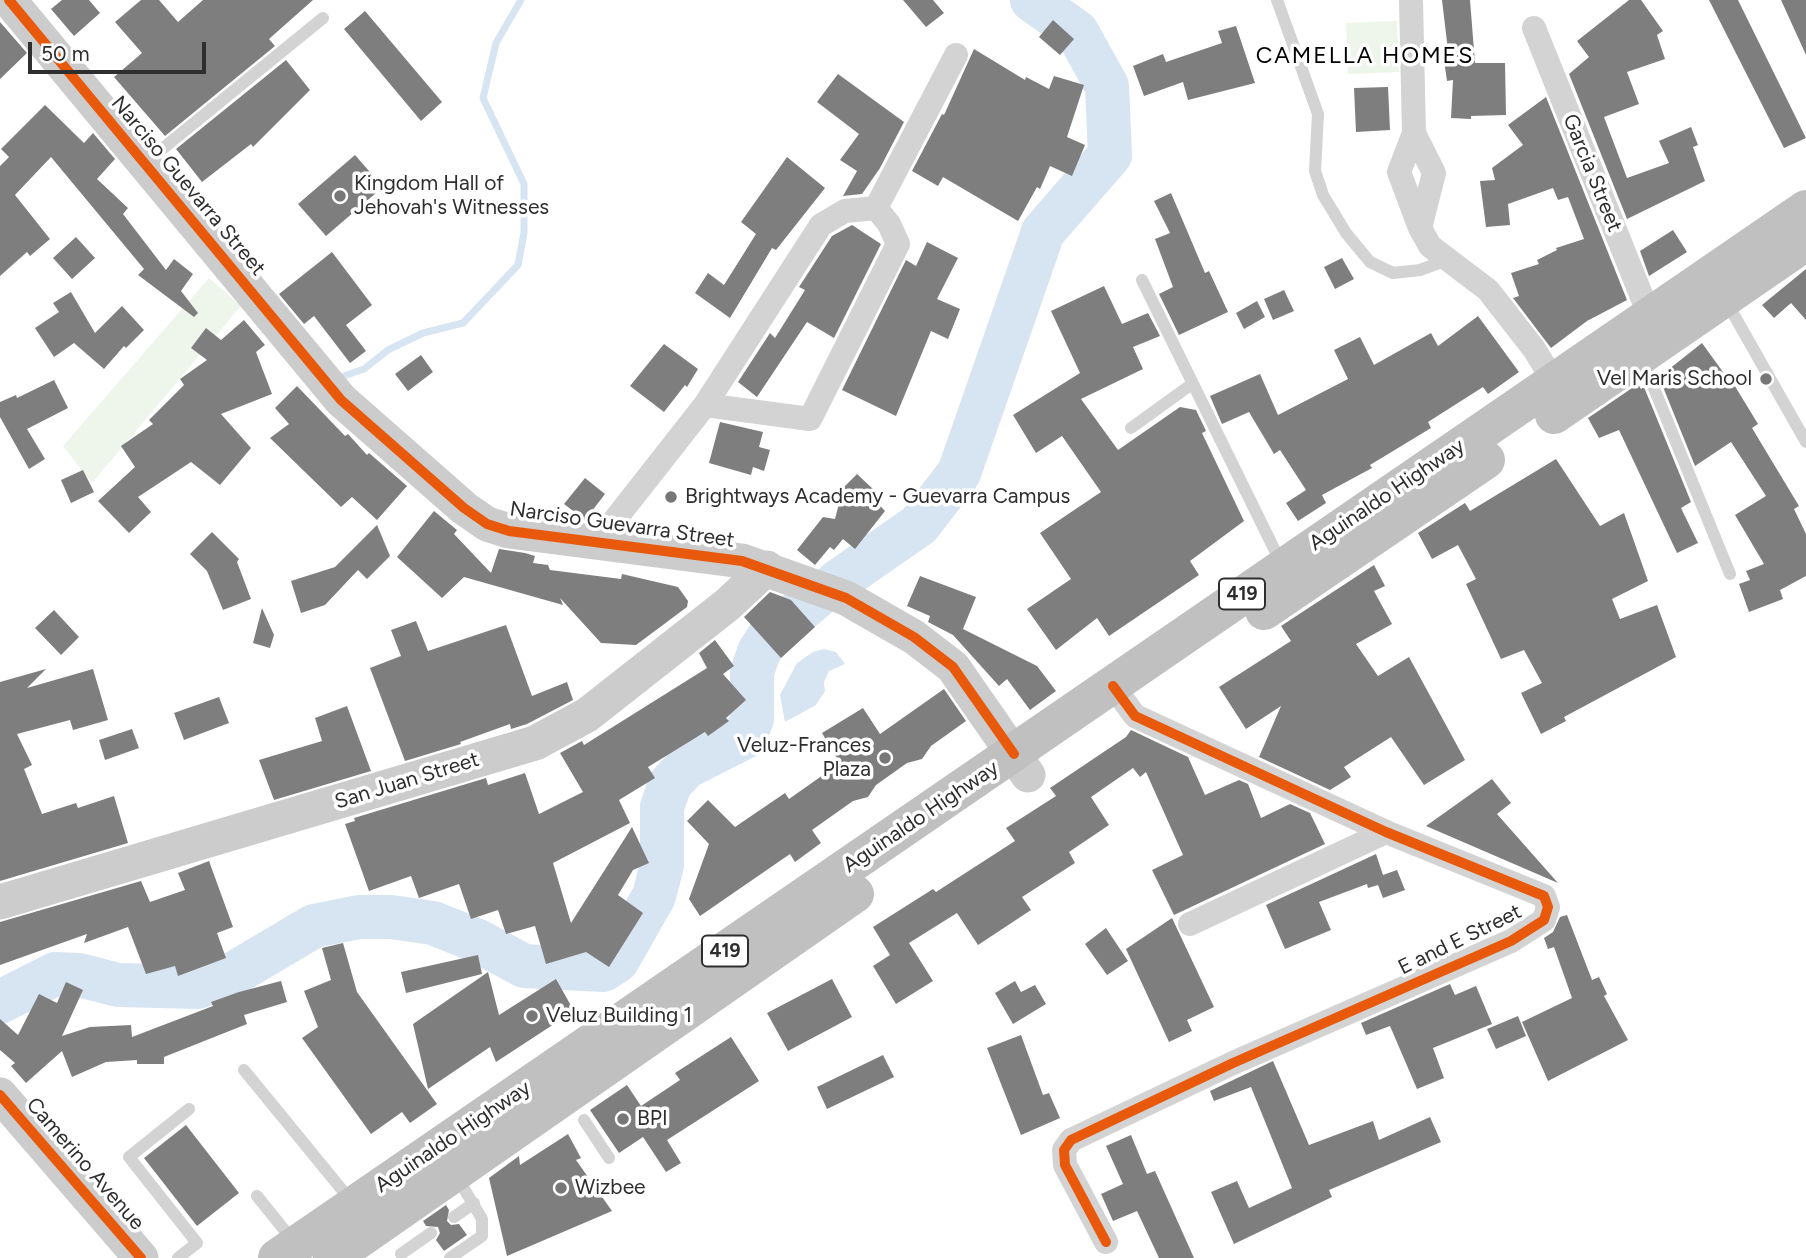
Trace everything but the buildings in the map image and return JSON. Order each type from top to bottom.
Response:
[{"type":"highway","name":"Aguinaldo Highway","points":[[1561,394],[1640,356],[1806,209]]},
{"type":"highway","name":"Aguinaldo Highway","points":[[335,1257],[455,1175],[1120,694],[1561,394],[1650,317],[1806,242]]},
{"type":"highway","name":"Aguinaldo Highway","points":[[1120,694],[1282,566],[1379,517]]},
{"type":"highway","name":"Aguinaldo Highway","points":[[287,1251],[354,1204],[455,1175]]},
{"type":"street","name":"Narciso Guevarra Street","points":[[9,0],[341,400],[464,508],[487,524],[509,531],[599,540],[742,561],[846,598],[931,649],[953,667],[1021,764]]},
{"type":"street","points":[[1411,0],[1413,133],[1399,172],[1419,228],[1430,246],[1488,290],[1561,394]]},
{"type":"street","name":"Garcia Street","points":[[1534,28],[1650,317]]},
{"type":"street","points":[[876,208],[956,55]]},
{"type":"street","points":[[705,405],[810,419],[898,244],[889,224],[876,208]]},
{"type":"street","points":[[599,540],[705,405],[821,225],[845,211],[876,208]]},
{"type":"street","name":"San Juan Street","points":[[0,902],[535,743],[587,715],[727,605],[767,568]]},
{"type":"street","name":"E and E Street","points":[[1106,1242],[1065,1165],[1064,1150],[1071,1140],[1233,1063],[1511,941],[1544,920],[1548,907],[1544,896],[1386,832],[1135,716],[1120,694]]},
{"type":"street","points":[[1190,923],[1386,832]]},
{"type":"street","name":"Camerino Avenue","points":[[2,1096],[141,1258]]},
{"type":"lane","points":[[1277,0],[1318,114],[1315,171],[1323,195],[1346,233],[1370,262],[1393,273],[1420,270],[1447,260]]},
{"type":"lane","points":[[145,164],[323,18]]},
{"type":"lane","points":[[1142,280],[1282,566]]},
{"type":"lane","points":[[1717,286],[1806,442]]},
{"type":"lane","points":[[1640,356],[1730,574]]},
{"type":"lane","points":[[1131,428],[1192,384]]},
{"type":"lane","points":[[244,1070],[354,1204]]},
{"type":"lane","points":[[178,1258],[197,1243],[129,1157],[189,1109]]},
{"type":"lane","points":[[584,1120],[609,1158]]},
{"type":"lane","points":[[454,1217],[455,1175]]},
{"type":"lane","points":[[450,1258],[482,1236],[481,1219],[455,1175]]},
{"type":"lane","points":[[257,1196],[287,1251]]},
{"type":"lane","points":[[401,1254],[431,1233]]},
{"type":"shaded area","points":[[1397,21],[1399,72],[1348,74],[1346,23]]},
{"type":"shaded area","points":[[209,278],[241,306],[92,483],[63,446]]},
{"type":"water","points":[[824,649],[836,652],[845,664],[829,671],[824,682],[825,691],[816,705],[785,722],[780,695],[797,663],[813,652]]},
{"type":"waterway","points":[[335,379],[364,369],[388,350],[423,333],[463,323],[518,265],[524,233],[524,184],[483,98],[496,43],[521,0]]},
{"type":"waterway","points":[[837,582],[919,525],[959,473],[1043,232],[1110,155],[1107,86],[1077,32],[1032,0]]},
{"type":"waterway","points":[[0,1002],[55,974],[79,975],[118,985],[198,987],[233,974],[314,926],[359,917],[391,917],[433,923],[478,941],[524,966],[603,970],[617,961],[654,896],[662,865],[662,807],[670,784],[686,767],[745,737],[752,719],[752,672],[759,652],[769,636],[815,598]]},
{"type":"cycle path","points":[[9,0],[341,400],[464,508],[487,524],[509,531],[742,561],[846,598],[914,637],[953,667],[1014,754]]},
{"type":"cycle path","points":[[1106,1242],[1065,1165],[1064,1150],[1071,1140],[1233,1063],[1511,941],[1544,920],[1548,907],[1544,896],[1386,832],[1135,716],[1113,686]]},
{"type":"cycle path","points":[[0,1095],[141,1258]]},
{"type":"place","name":"Kingdom Hall of Jehovah's Witnesses","points":[[340,196]]},
{"type":"place","name":"Vel Maris School","points":[[1766,379]]},
{"type":"place","name":"Brightways Academy - Guevarra Campus","points":[[671,497]]},
{"type":"place","name":"Veluz-Frances Plaza","points":[[885,758]]},
{"type":"place","name":"Veluz Building 1","points":[[532,1016]]},
{"type":"place","name":"BPI","points":[[623,1119]]},
{"type":"place","name":"Wizbee","points":[[561,1188]]},
{"type":"district","name":"CAMELLA HOMES","points":[[1365,56]]}]
